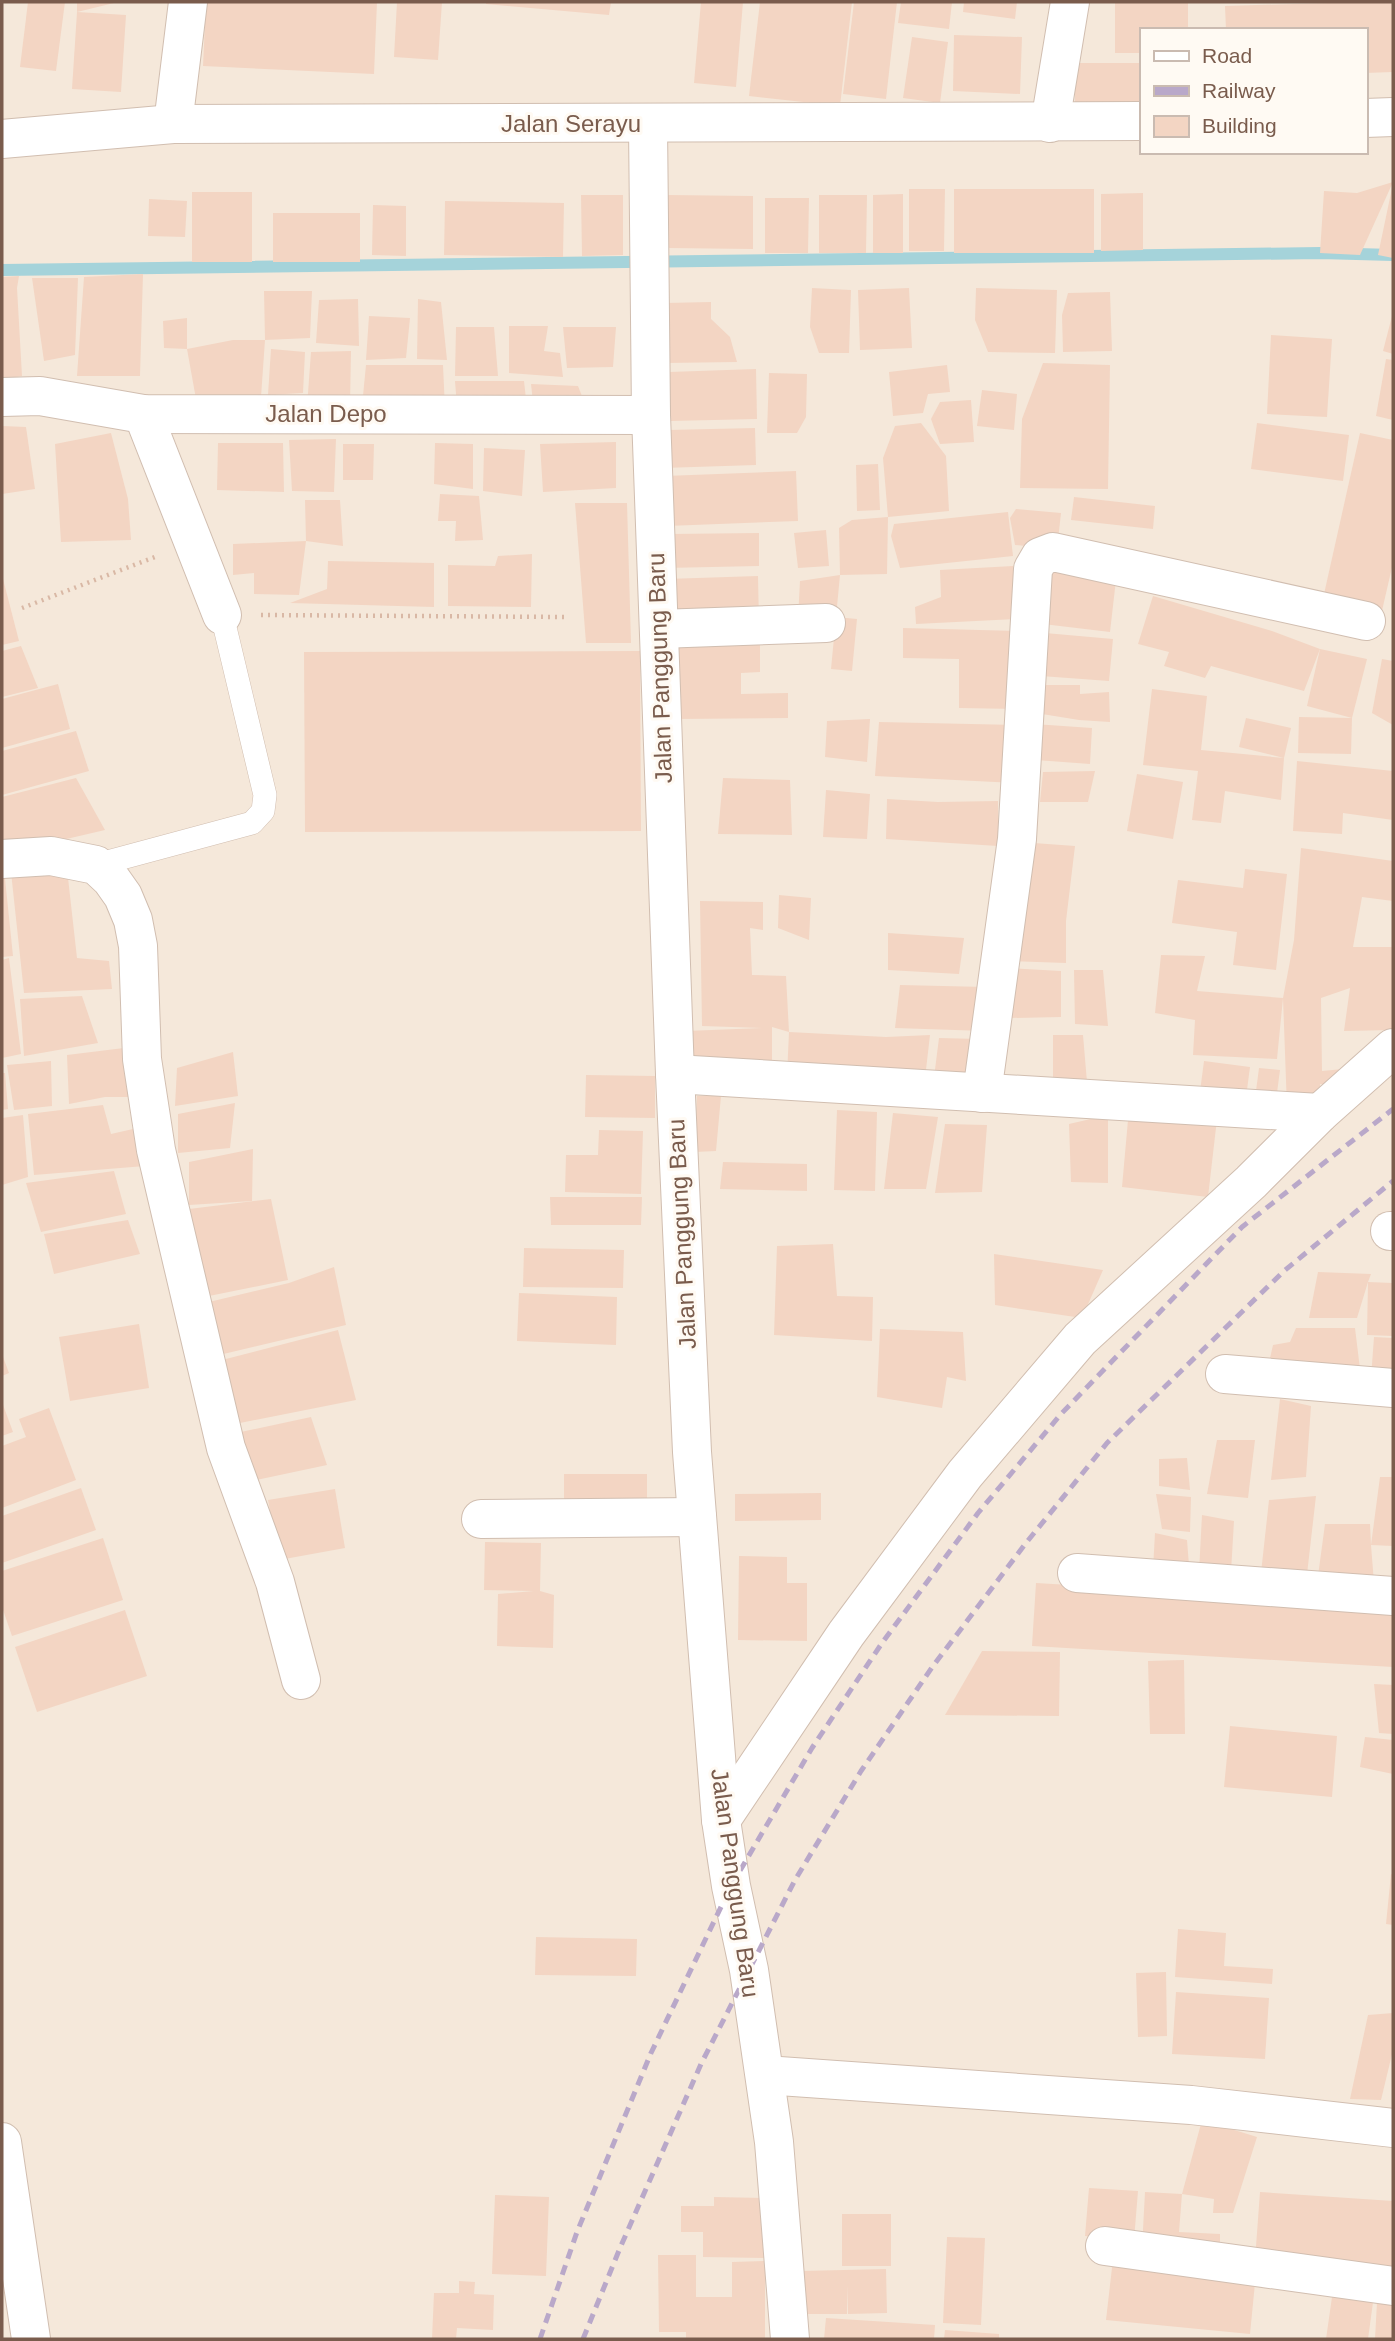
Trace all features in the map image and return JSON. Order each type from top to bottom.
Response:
[{"type":"street","points":[[173,124],[188,2]]},
{"type":"street","points":[[1050,123],[1070,2]]},
{"type":"street","points":[[1367,118],[1393,117]]},
{"type":"street","name":"Jalan Serayu","points":[[2,139],[173,124],[1140,121]]},
{"type":"street","name":"Jalan Panggung Baru","points":[[649,124],[651,415],[691,1439],[721,1820],[774,2142],[790,2339]]},
{"type":"street","name":"Jalan Depo","points":[[2,397],[40,396],[143,414],[651,415]]},
{"type":"street","points":[[143,414],[222,615]]},
{"type":"street","points":[[982,1093],[1017,839],[1033,569],[1040,557],[1053,552],[1366,621]]},
{"type":"street","points":[[659,629],[826,623]]},
{"type":"street","points":[[2,859],[51,856],[96,865],[111,879],[123,896],[133,920],[138,946],[142,1059],[156,1150],[226,1448],[275,1582],[301,1681]]},
{"type":"street","points":[[721,1820],[846,1634],[965,1474],[1080,1339],[1251,1182],[1320,1113],[1393,1048]]},
{"type":"street","points":[[675,1074],[1320,1113]]},
{"type":"street","points":[[1224,1374],[1393,1388]]},
{"type":"street","points":[[481,1519],[697,1517]]},
{"type":"street","points":[[1077,1573],[1393,1596]]},
{"type":"street","points":[[765,2075],[1191,2105],[1393,2128]]},
{"type":"street","points":[[2,2142],[13,2281],[31,2339]]},
{"type":"street","points":[[1105,2246],[1393,2286]]},
{"type":"lane","points":[[96,865],[252,822],[263,811],[265,795],[222,615]]},
{"type":"path","points":[[22,608],[192,542]]},
{"type":"path","points":[[222,615],[567,617]]},
{"type":"shaded area","points":[[2,2],[1393,2],[1393,2339],[2,2339]]},
{"type":"building","points":[[28,2],[65,2],[56,71],[20,67]]},
{"type":"building","points":[[77,2],[114,2],[114,3],[77,12]]},
{"type":"building","points":[[206,2],[377,2],[374,74],[203,66]]},
{"type":"building","points":[[397,2],[442,2],[438,60],[394,57]]},
{"type":"building","points":[[486,2],[611,2],[609,15]]},
{"type":"building","points":[[701,2],[743,2],[736,87],[694,83]]},
{"type":"building","points":[[760,2],[852,2],[840,106],[749,96]]},
{"type":"building","points":[[854,2],[897,2],[886,99],[843,94]]},
{"type":"building","points":[[901,2],[952,2],[949,29],[898,23]]},
{"type":"building","points":[[964,2],[1017,2],[1015,19],[963,12]]},
{"type":"building","points":[[1115,2],[1188,2],[1188,28],[1140,28],[1140,53],[1115,53]]},
{"type":"building","points":[[1393,2],[1393,72],[1367,73],[1367,28],[1226,28],[1225,6]]},
{"type":"building","points":[[77,12],[126,15],[121,92],[72,89]]},
{"type":"building","points":[[954,35],[1022,37],[1020,94],[953,91]]},
{"type":"building","points":[[912,37],[948,42],[940,103],[903,98]]},
{"type":"building","points":[[1075,63],[1140,63],[1140,114],[1075,115]]},
{"type":"building","points":[[1393,182],[1360,255],[1320,253],[1324,191],[1357,193]]},
{"type":"building","points":[[1393,188],[1393,258],[1378,255]]},
{"type":"building","points":[[909,189],[945,189],[944,251],[909,251]]},
{"type":"building","points":[[954,189],[1094,189],[1094,253],[954,253]]},
{"type":"building","points":[[192,192],[252,192],[252,262],[192,262]]},
{"type":"building","points":[[1143,193],[1143,250],[1101,251],[1101,194]]},
{"type":"building","points":[[903,194],[903,253],[873,253],[873,195]]},
{"type":"building","points":[[581,195],[623,195],[623,255],[582,256]]},
{"type":"building","points":[[668,195],[753,196],[753,249],[668,248]]},
{"type":"building","points":[[819,195],[867,195],[866,253],[819,253]]},
{"type":"building","points":[[765,198],[809,198],[808,253],[765,253]]},
{"type":"building","points":[[149,199],[187,201],[185,237],[148,236]]},
{"type":"building","points":[[445,201],[564,203],[563,257],[444,255]]},
{"type":"building","points":[[373,205],[406,206],[406,256],[372,255]]},
{"type":"building","points":[[273,213],[360,213],[360,262],[273,262]]},
{"type":"building","points":[[143,274],[140,376],[77,376],[84,277]]},
{"type":"building","points":[[19,276],[17,288],[22,376],[2,379],[2,277]]},
{"type":"building","points":[[32,278],[78,278],[75,355],[44,361]]},
{"type":"building","points":[[812,288],[851,290],[849,353],[819,353],[810,327]]},
{"type":"building","points":[[909,288],[912,348],[860,350],[858,290]]},
{"type":"building","points":[[976,288],[1057,290],[1055,353],[988,352],[975,320]]},
{"type":"building","points":[[264,291],[312,291],[310,338],[265,340]]},
{"type":"building","points":[[1110,292],[1112,351],[1063,352],[1062,315],[1068,293]]},
{"type":"building","points":[[358,299],[359,346],[316,343],[319,300]]},
{"type":"building","points":[[418,299],[441,302],[447,360],[417,359]]},
{"type":"building","points":[[711,302],[711,319],[730,337],[737,362],[666,363],[665,303]]},
{"type":"building","points":[[369,316],[410,318],[406,358],[366,360]]},
{"type":"building","points":[[1393,316],[1393,354],[1383,351]]},
{"type":"building","points":[[187,318],[187,349],[164,348],[163,321]]},
{"type":"building","points":[[509,326],[548,326],[544,351],[560,353],[563,377],[509,373]]},
{"type":"building","points":[[456,327],[494,327],[498,376],[455,376]]},
{"type":"building","points":[[563,327],[616,327],[613,367],[567,368]]},
{"type":"building","points":[[1271,335],[1332,339],[1327,417],[1267,414]]},
{"type":"building","points":[[233,340],[265,340],[261,397],[196,399],[187,349]]},
{"type":"building","points":[[271,349],[305,352],[303,393],[268,395]]},
{"type":"building","points":[[351,351],[350,405],[307,407],[311,352]]},
{"type":"building","points":[[1386,359],[1393,360],[1393,420],[1376,416]]},
{"type":"building","points":[[1043,363],[1110,365],[1108,489],[1020,488],[1022,419]]},
{"type":"building","points":[[366,365],[443,365],[445,409],[362,406]]},
{"type":"building","points":[[947,365],[950,392],[928,394],[923,413],[893,416],[889,372]]},
{"type":"building","points":[[756,369],[757,419],[670,421],[669,372]]},
{"type":"building","points":[[769,373],[807,374],[806,417],[797,433],[767,433]]},
{"type":"building","points":[[455,381],[524,381],[527,408],[457,407]]},
{"type":"building","points":[[531,384],[578,386],[587,409],[533,402]]},
{"type":"building","points":[[982,390],[1017,394],[1014,430],[977,426]]},
{"type":"building","points":[[971,400],[974,442],[940,444],[931,419],[940,402]]},
{"type":"building","points":[[921,423],[946,456],[949,511],[888,517],[883,458],[895,426]]},
{"type":"building","points":[[1257,423],[1349,435],[1343,481],[1251,469]]},
{"type":"building","points":[[2,426],[26,427],[35,489],[2,494]]},
{"type":"building","points":[[755,428],[756,465],[663,468],[668,430]]},
{"type":"building","points":[[111,433],[128,499],[131,540],[61,542],[55,444]]},
{"type":"building","points":[[1360,433],[1393,440],[1393,563],[1381,615],[1322,603]]},
{"type":"building","points":[[336,439],[334,492],[292,491],[289,440]]},
{"type":"building","points":[[616,442],[616,488],[543,492],[540,444]]},
{"type":"building","points":[[218,443],[283,443],[284,492],[217,490]]},
{"type":"building","points":[[435,443],[473,444],[473,489],[434,484]]},
{"type":"building","points":[[343,444],[374,444],[373,480],[343,480]]},
{"type":"building","points":[[484,448],[525,450],[522,496],[483,491]]},
{"type":"building","points":[[878,464],[880,510],[857,511],[856,465]]},
{"type":"building","points":[[796,471],[798,521],[667,526],[665,476]]},
{"type":"building","points":[[440,494],[479,496],[483,540],[455,541],[456,521],[438,521]]},
{"type":"building","points":[[1074,497],[1155,506],[1153,529],[1071,520]]},
{"type":"building","points":[[305,500],[340,500],[343,546],[306,541]]},
{"type":"building","points":[[575,503],[627,503],[631,643],[586,643]]},
{"type":"building","points":[[1016,509],[1061,513],[1057,549],[1015,545],[1010,518]]},
{"type":"building","points":[[1008,512],[1013,556],[900,568],[891,536],[894,524]]},
{"type":"building","points":[[888,517],[887,574],[840,575],[839,528],[852,520]]},
{"type":"building","points":[[826,530],[829,566],[798,568],[794,533]]},
{"type":"building","points":[[759,533],[759,566],[665,568],[669,534]]},
{"type":"building","points":[[306,541],[299,595],[254,594],[254,573],[233,575],[233,544]]},
{"type":"building","points":[[532,554],[531,607],[448,606],[448,565],[495,566],[498,556]]},
{"type":"building","points":[[328,561],[434,563],[434,607],[290,603],[327,589]]},
{"type":"building","points":[[1050,563],[1117,571],[1110,632],[1043,624]]},
{"type":"building","points":[[1013,566],[1016,619],[916,624],[915,607],[941,597],[940,570]]},
{"type":"building","points":[[2,575],[19,641],[2,645]]},
{"type":"building","points":[[840,575],[836,617],[798,619],[800,581]]},
{"type":"building","points":[[758,576],[759,623],[667,625],[666,579]]},
{"type":"building","points":[[1153,596],[1272,631],[1320,649],[1304,691],[1211,666],[1205,678],[1164,666],[1169,652],[1138,644]]},
{"type":"building","points":[[836,617],[857,619],[852,671],[831,669]]},
{"type":"building","points":[[903,628],[1018,631],[1017,709],[959,708],[959,659],[903,658]]},
{"type":"building","points":[[760,633],[760,672],[741,673],[741,694],[788,693],[788,718],[676,719],[674,634]]},
{"type":"building","points":[[1045,633],[1113,639],[1109,681],[1041,676]]},
{"type":"building","points":[[21,646],[38,688],[2,697],[2,651]]},
{"type":"building","points":[[1320,649],[1367,659],[1352,718],[1307,706]]},
{"type":"building","points":[[640,651],[641,831],[305,832],[304,652]]},
{"type":"building","points":[[1382,659],[1393,661],[1393,725],[1372,713]]},
{"type":"building","points":[[58,684],[70,729],[2,748],[2,699]]},
{"type":"building","points":[[1042,685],[1080,685],[1080,694],[1109,692],[1110,722],[1042,714]]},
{"type":"building","points":[[1152,689],[1207,696],[1201,750],[1284,758],[1281,800],[1225,791],[1221,823],[1192,820],[1198,771],[1143,765]]},
{"type":"building","points":[[1299,717],[1352,718],[1351,754],[1298,753]]},
{"type":"building","points":[[1246,718],[1291,728],[1284,758],[1239,747]]},
{"type":"building","points":[[870,719],[867,762],[825,757],[827,721]]},
{"type":"building","points":[[879,722],[1017,725],[1015,783],[875,776]]},
{"type":"building","points":[[1034,724],[1092,728],[1090,764],[1036,760]]},
{"type":"building","points":[[76,731],[89,771],[2,795],[2,751]]},
{"type":"building","points":[[1297,761],[1393,771],[1393,820],[1343,813],[1342,834],[1293,831]]},
{"type":"building","points":[[1095,771],[1088,802],[1040,802],[1043,772]]},
{"type":"building","points":[[1137,774],[1183,782],[1173,839],[1127,831]]},
{"type":"building","points":[[76,778],[105,830],[2,854],[2,797]]},
{"type":"building","points":[[723,778],[790,780],[792,835],[718,834]]},
{"type":"building","points":[[826,790],[870,794],[867,839],[823,837]]},
{"type":"building","points":[[887,799],[998,801],[998,846],[886,839]]},
{"type":"building","points":[[1020,842],[1075,846],[1066,921],[1066,963],[1010,961]]},
{"type":"building","points":[[1301,848],[1393,861],[1393,901],[1362,897],[1353,947],[1393,947],[1393,1030],[1344,1031],[1350,988],[1321,998],[1322,1071],[1343,1069],[1343,1084],[1320,1084],[1320,1108],[1287,1108],[1283,998],[1294,940]]},
{"type":"building","points":[[2,869],[13,956],[2,957]]},
{"type":"building","points":[[67,869],[77,958],[109,961],[112,989],[24,993],[11,872]]},
{"type":"building","points":[[1245,869],[1287,874],[1276,970],[1233,965],[1237,932],[1172,923],[1178,880],[1243,888]]},
{"type":"building","points":[[779,895],[811,898],[809,940],[778,928]]},
{"type":"building","points":[[700,901],[763,902],[763,930],[750,928],[752,975],[786,976],[789,1032],[772,1027],[772,1070],[683,1063],[686,1031],[762,1028],[702,1026]]},
{"type":"building","points":[[888,933],[964,938],[959,974],[888,970]]},
{"type":"building","points":[[1161,955],[1205,956],[1197,991],[1283,998],[1277,1059],[1193,1055],[1195,1020],[1155,1013]]},
{"type":"building","points":[[9,958],[21,1054],[2,1058],[2,960]]},
{"type":"building","points":[[1008,968],[1061,971],[1061,1017],[1010,1018]]},
{"type":"building","points":[[1074,970],[1103,970],[1108,1026],[1075,1024]]},
{"type":"building","points":[[900,985],[986,987],[985,1031],[895,1028]]},
{"type":"building","points":[[82,996],[98,1043],[24,1056],[20,999]]},
{"type":"building","points":[[789,1032],[886,1037],[930,1035],[924,1087],[787,1076]]},
{"type":"building","points":[[1053,1035],[1083,1035],[1087,1082],[1053,1082]]},
{"type":"building","points":[[939,1038],[979,1039],[976,1079],[933,1085]]},
{"type":"building","points":[[132,1047],[134,1097],[105,1097],[69,1104],[67,1055]]},
{"type":"building","points":[[233,1052],[238,1096],[175,1106],[177,1068]]},
{"type":"building","points":[[51,1061],[52,1106],[14,1110],[7,1065]]},
{"type":"building","points":[[1204,1061],[1250,1067],[1245,1105],[1199,1099]]},
{"type":"building","points":[[1259,1068],[1280,1070],[1275,1108],[1254,1106]]},
{"type":"building","points":[[2,1073],[5,1073],[8,1109],[2,1110]]},
{"type":"building","points":[[586,1075],[655,1076],[655,1118],[585,1117]]},
{"type":"building","points":[[697,1096],[721,1096],[716,1151],[695,1152]]},
{"type":"building","points":[[235,1103],[230,1148],[178,1153],[178,1114]]},
{"type":"building","points":[[103,1105],[111,1134],[133,1129],[145,1166],[34,1175],[28,1114]]},
{"type":"building","points":[[1129,1109],[1217,1119],[1208,1197],[1122,1187]]},
{"type":"building","points":[[837,1110],[877,1112],[875,1191],[834,1190]]},
{"type":"building","points":[[893,1113],[938,1117],[926,1189],[884,1189]]},
{"type":"building","points":[[23,1115],[28,1177],[2,1185],[2,1118]]},
{"type":"building","points":[[1108,1115],[1108,1183],[1071,1182],[1069,1124]]},
{"type":"building","points":[[945,1124],[987,1125],[982,1192],[935,1193]]},
{"type":"building","points":[[599,1130],[643,1131],[641,1194],[565,1192],[566,1155],[598,1155]]},
{"type":"building","points":[[253,1149],[252,1201],[189,1205],[189,1162]]},
{"type":"building","points":[[723,1162],[807,1164],[807,1191],[720,1189]]},
{"type":"building","points":[[114,1171],[126,1214],[41,1232],[26,1183]]},
{"type":"building","points":[[550,1197],[642,1197],[641,1225],[551,1225]]},
{"type":"building","points":[[271,1199],[288,1280],[204,1297],[189,1209]]},
{"type":"building","points":[[128,1220],[140,1254],[54,1274],[44,1234]]},
{"type":"building","points":[[833,1244],[837,1296],[873,1297],[872,1341],[774,1335],[777,1246]]},
{"type":"building","points":[[524,1248],[624,1250],[623,1288],[523,1287]]},
{"type":"building","points":[[994,1254],[1103,1270],[1082,1318],[995,1305]]},
{"type":"building","points":[[334,1267],[346,1325],[215,1356],[209,1302],[289,1283]]},
{"type":"building","points":[[1318,1272],[1371,1274],[1357,1318],[1309,1318]]},
{"type":"building","points":[[1368,1282],[1393,1283],[1393,1336],[1367,1335]]},
{"type":"building","points":[[519,1293],[617,1297],[616,1345],[517,1341]]},
{"type":"building","points":[[139,1324],[149,1388],[70,1401],[59,1337]]},
{"type":"building","points":[[1296,1328],[1355,1328],[1360,1369],[1268,1367],[1273,1345],[1290,1342]]},
{"type":"building","points":[[880,1329],[963,1332],[966,1381],[947,1377],[942,1408],[877,1397]]},
{"type":"building","points":[[338,1330],[356,1400],[235,1424],[222,1360]]},
{"type":"building","points":[[1374,1337],[1393,1338],[1393,1382],[1371,1378]]},
{"type":"building","points":[[2,1354],[9,1373],[2,1376]]},
{"type":"building","points":[[1280,1399],[1311,1406],[1306,1477],[1271,1480]]},
{"type":"building","points":[[2,1402],[13,1432],[2,1436]]},
{"type":"building","points":[[49,1408],[76,1480],[2,1508],[2,1446],[26,1437],[19,1419]]},
{"type":"building","points":[[311,1417],[327,1465],[247,1482],[236,1433]]},
{"type":"building","points":[[1217,1440],[1255,1440],[1248,1498],[1207,1494]]},
{"type":"building","points":[[1187,1458],[1190,1490],[1159,1486],[1159,1459]]},
{"type":"building","points":[[564,1474],[647,1474],[647,1514],[564,1514]]},
{"type":"building","points":[[1380,1477],[1393,1477],[1393,1546],[1371,1545]]},
{"type":"building","points":[[81,1488],[96,1530],[2,1563],[2,1516]]},
{"type":"building","points":[[335,1489],[345,1548],[279,1560],[268,1500]]},
{"type":"building","points":[[821,1493],[821,1520],[735,1521],[735,1494]]},
{"type":"building","points":[[1156,1494],[1191,1497],[1190,1532],[1162,1529]]},
{"type":"building","points":[[1316,1496],[1306,1583],[1260,1582],[1269,1500]]},
{"type":"building","points":[[1202,1515],[1234,1521],[1231,1572],[1199,1572]]},
{"type":"building","points":[[1325,1524],[1370,1524],[1374,1583],[1318,1576]]},
{"type":"building","points":[[1155,1533],[1187,1540],[1190,1578],[1153,1569]]},
{"type":"building","points":[[103,1538],[123,1600],[12,1636],[2,1607],[2,1571]]},
{"type":"building","points":[[485,1542],[541,1543],[540,1591],[554,1595],[553,1648],[497,1646],[498,1594],[534,1591],[484,1590]]},
{"type":"building","points":[[739,1556],[787,1557],[787,1583],[807,1583],[807,1641],[738,1640]]},
{"type":"building","points":[[1036,1583],[1393,1604],[1393,1667],[1032,1646]]},
{"type":"building","points":[[125,1610],[147,1676],[37,1712],[15,1647]]},
{"type":"building","points":[[982,1651],[1060,1652],[1059,1716],[945,1715]]},
{"type":"building","points":[[1184,1660],[1185,1734],[1150,1734],[1148,1661]]},
{"type":"building","points":[[1374,1684],[1393,1685],[1393,1734],[1379,1733]]},
{"type":"building","points":[[1230,1726],[1337,1736],[1332,1797],[1224,1787]]},
{"type":"building","points":[[1365,1737],[1393,1740],[1393,1774],[1360,1767]]},
{"type":"building","points":[[1391,1874],[1393,1875],[1393,1925],[1386,1924]]},
{"type":"building","points":[[1178,1929],[1226,1933],[1224,1966],[1273,1969],[1272,1984],[1175,1977]]},
{"type":"building","points":[[536,1937],[637,1939],[636,1976],[535,1975]]},
{"type":"building","points":[[1166,1972],[1167,2036],[1138,2037],[1136,1973]]},
{"type":"building","points":[[1176,1992],[1269,1998],[1265,2059],[1172,2054]]},
{"type":"building","points":[[1393,2013],[1393,2050],[1381,2100],[1350,2099],[1368,2015]]},
{"type":"building","points":[[1202,2120],[1257,2137],[1233,2213],[1213,2213],[1214,2199],[1182,2194]]},
{"type":"building","points":[[1089,2188],[1138,2191],[1134,2240],[1085,2236]]},
{"type":"building","points":[[1145,2192],[1182,2194],[1179,2232],[1220,2234],[1220,2254],[1142,2248]]},
{"type":"building","points":[[1260,2192],[1393,2201],[1393,2269],[1255,2260]]},
{"type":"building","points":[[495,2195],[549,2197],[546,2276],[492,2274]]},
{"type":"building","points":[[714,2197],[765,2198],[764,2258],[703,2257],[703,2232],[681,2232],[681,2206],[714,2206]]},
{"type":"building","points":[[842,2214],[891,2214],[891,2266],[842,2266]]},
{"type":"building","points":[[947,2237],[985,2238],[981,2325],[943,2323]]},
{"type":"building","points":[[658,2255],[696,2255],[696,2297],[732,2297],[732,2262],[765,2261],[765,2339],[686,2339],[686,2332],[659,2332]]},
{"type":"building","points":[[1113,2259],[1256,2273],[1250,2334],[1106,2320]]},
{"type":"building","points":[[886,2269],[887,2313],[848,2314],[847,2285],[847,2314],[800,2314],[801,2271]]},
{"type":"building","points":[[459,2281],[475,2282],[474,2294],[494,2295],[493,2330],[457,2328],[456,2339],[432,2339],[434,2293],[459,2293]]},
{"type":"building","points":[[1333,2290],[1374,2295],[1368,2339],[1326,2339]]},
{"type":"building","points":[[1377,2302],[1393,2304],[1393,2339],[1375,2339]]},
{"type":"building","points":[[826,2318],[935,2325],[934,2339],[824,2339]]},
{"type":"building","points":[[945,2330],[999,2334],[999,2339],[944,2339]]},
{"type":"waterway","points":[[2,270],[1320,253],[1393,255]]},
{"type":"railway","points":[[540,2339],[577,2232],[651,2053],[731,1886],[812,1748],[882,1643],[978,1513],[1061,1414],[1242,1227],[1393,1109]]},
{"type":"railway","points":[[583,2339],[701,2064],[795,1880],[861,1771],[933,1666],[1026,1543],[1107,1443],[1284,1271],[1393,1181]]}]
